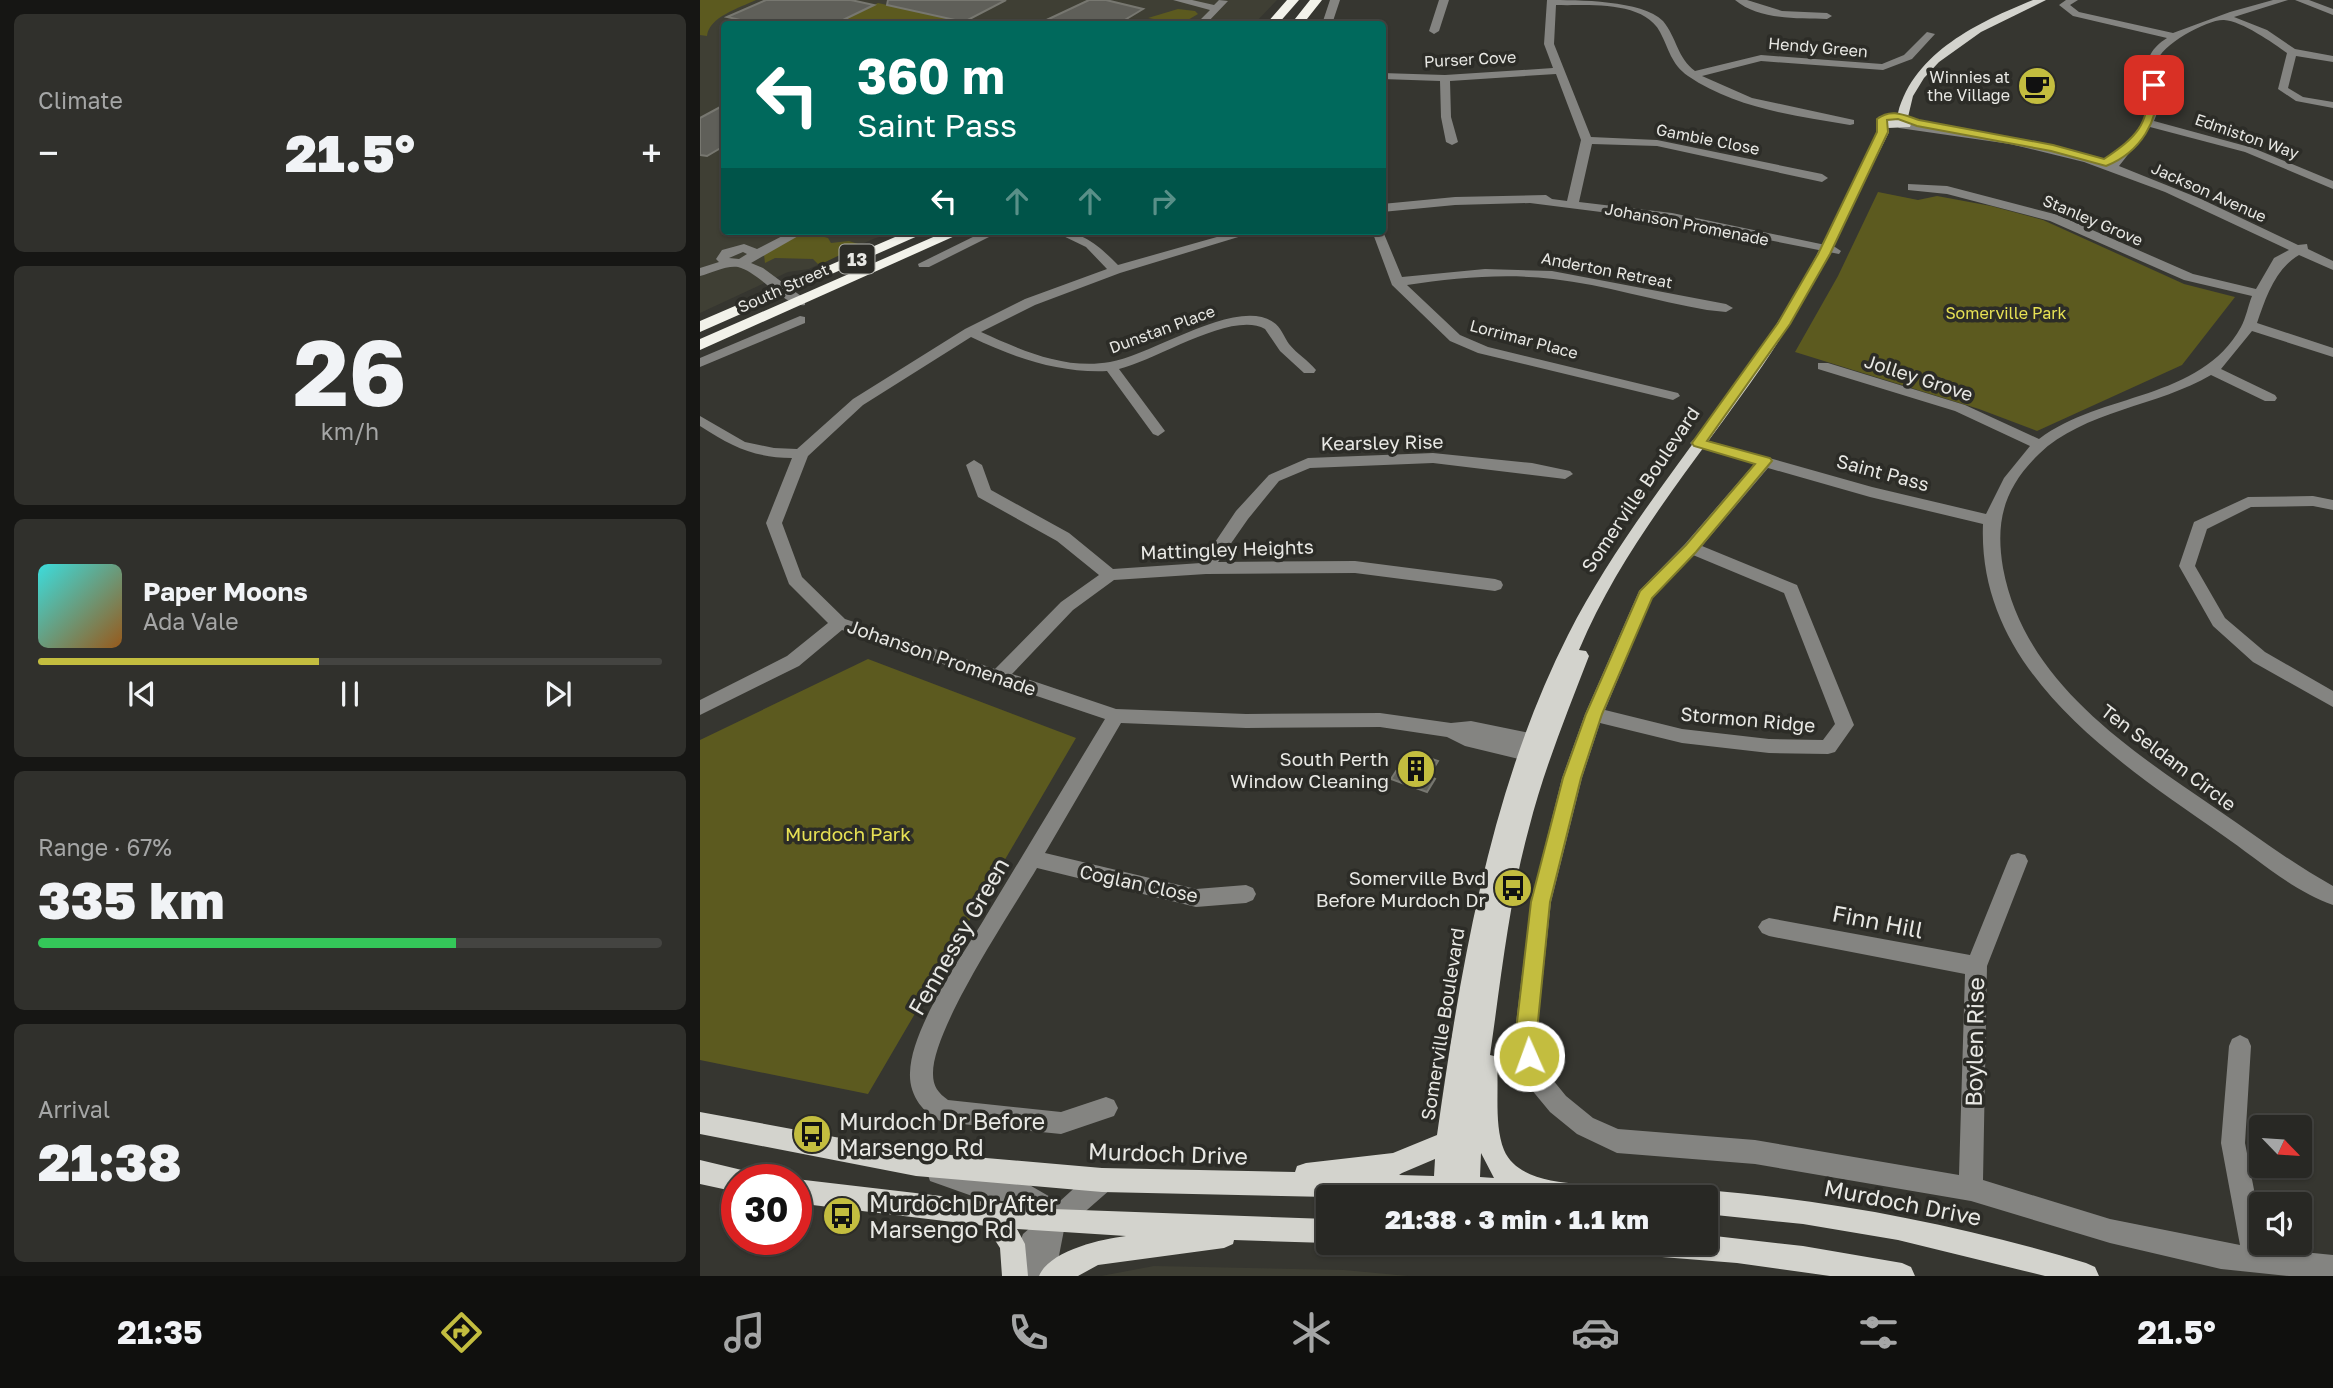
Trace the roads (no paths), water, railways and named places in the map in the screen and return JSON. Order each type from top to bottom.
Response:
[{"type":"highway","points":[[1275,21],[1293,0]]},
{"type":"highway","points":[[1299,21],[1316,0]]},
{"type":"highway","name":"South Street","points":[[700,345],[914,235]]},
{"type":"highway","name":"South Street","points":[[700,327],[796,294],[949,235]]},
{"type":"main road","name":"Somerville Boulevard","points":[[1898,121],[1909,81],[1937,52],[1988,20],[2032,0]]},
{"type":"main road","name":"Somerville Boulevard","points":[[1455,1185],[1448,1142],[1487,905],[1536,749],[1575,639],[1618,559],[1706,440],[1829,252],[1882,132],[1898,121],[1905,100],[1914,85],[1951,48],[1993,21],[2041,0]]},
{"type":"main road","name":"Somerville Boulevard","points":[[1457,1185],[1482,1026],[1536,749]]},
{"type":"main road","points":[[1482,1026],[1486,1073],[1485,1123],[1495,1158],[1506,1174],[1522,1185]]},
{"type":"main road","name":"Murdoch Drive","points":[[700,1124],[916,1164],[1102,1180],[1316,1187]]},
{"type":"main road","points":[[1189,1182],[1324,1174],[1393,1165],[1448,1142]]},
{"type":"main road","points":[[700,1172],[721,1177]]},
{"type":"main road","points":[[812,1193],[1053,1221],[1316,1231]]},
{"type":"main road","name":"Murdoch Drive","points":[[1718,1203],[1849,1218],[1965,1240],[2086,1276]]},
{"type":"main road","points":[[994,1216],[1012,1244],[1015,1276]]},
{"type":"main road","points":[[1052,1276],[1095,1253],[1258,1229]]},
{"type":"main road","points":[[1718,1247],[1791,1256],[1902,1276]]},
{"type":"street","points":[[1328,21],[1335,0]]},
{"type":"street","points":[[1434,31],[1444,0]]},
{"type":"street","points":[[1740,0],[1755,9],[1772,14],[1827,16]]},
{"type":"street","points":[[2073,0],[2064,5],[2076,14],[2173,36]]},
{"type":"street","points":[[2108,165],[2126,155],[2127,149],[2149,123],[2154,105],[2151,74],[2154,55],[2173,36],[2283,0]]},
{"type":"street","points":[[2300,0],[2333,12]]},
{"type":"street","points":[[1181,1],[1222,2]]},
{"type":"street","points":[[1568,203],[1582,170],[1587,140],[1549,44],[1552,1],[1639,9],[1659,20],[1677,64],[1716,89],[1755,104],[1850,122]]},
{"type":"street","points":[[1204,21],[1222,2]]},
{"type":"street","points":[[2226,17],[2264,33],[2292,52],[2333,59]]},
{"type":"street","name":"Hendy Green","points":[[1693,75],[1761,58],[1883,66],[1908,57],[1930,34]]},
{"type":"street","points":[[2292,52],[2283,89],[2285,93],[2295,98],[2333,105]]},
{"type":"street","name":"Purser Cove","points":[[1386,76],[1445,78],[1560,71]]},
{"type":"street","points":[[1445,78],[1446,117],[1452,142]]},
{"type":"street","name":"Jackson Avenue","points":[[1898,121],[2041,148],[2108,165],[2333,264]]},
{"type":"street","name":"Edmiston Way","points":[[2149,123],[2249,150],[2333,185]]},
{"type":"street","name":"Gambie Close","points":[[1587,140],[1657,143],[1822,178]]},
{"type":"street","points":[[2319,179],[2333,169]]},
{"type":"street","name":"Stanley Grove","points":[[1912,187],[1947,190],[2054,218],[2189,277],[2258,294]]},
{"type":"street","name":"Johanson Promenade","points":[[1386,208],[1455,201],[1568,203],[1672,217],[1783,242],[1791,247],[1829,252]]},
{"type":"street","points":[[700,272],[792,235]]},
{"type":"street","points":[[924,264],[986,235]]},
{"type":"street","points":[[1069,235],[1090,244],[1115,271]]},
{"type":"street","name":"Johanson Promenade","points":[[1229,235],[1115,271],[1030,302],[970,332],[858,402],[801,454],[774,523],[795,580],[839,623],[1116,716],[1246,721],[1380,720],[1451,730],[1465,739],[1536,749]]},
{"type":"street","name":"Lorrimar Place","points":[[1379,235],[1397,282],[1455,338],[1483,349],[1673,396]]},
{"type":"street","name":"Ten Seldam Circle","points":[[2306,251],[2291,266],[2278,268],[2258,294],[2249,325],[2221,362],[2155,396],[2086,419],[2052,435],[2039,445],[2014,475],[1992,521],[1994,577],[2018,636],[2038,668],[2096,731],[2155,777],[2333,896]]},
{"type":"street","points":[[740,258],[796,294]]},
{"type":"street","name":"Anderton Retreat","points":[[1397,282],[1474,272],[1526,273],[1573,278],[1699,305],[1726,308]]},
{"type":"street","points":[[700,363],[800,320]]},
{"type":"street","name":"Dunstan Place","points":[[970,332],[1014,352],[1065,368],[1111,367],[1236,321],[1260,321],[1272,327],[1286,349],[1309,370]]},
{"type":"street","points":[[2249,325],[2333,353]]},
{"type":"street","name":"Jolley Grove","points":[[1823,366],[1960,408],[2039,445]]},
{"type":"street","points":[[1111,367],[1158,431]]},
{"type":"street","points":[[2210,369],[2270,398]]},
{"type":"street","points":[[700,420],[740,445],[775,453],[801,454]]},
{"type":"street","name":"Saint Pass","points":[[1706,440],[1751,459],[1870,492],[1992,521]]},
{"type":"street","name":"Kearsley Rise","points":[[1206,568],[1242,514],[1274,478],[1308,463],[1433,458],[1564,474]]},
{"type":"street","points":[[1765,461],[1691,548],[1645,595],[1594,714],[1572,778],[1541,902],[1526,1031],[1529,1056],[1539,1081],[1558,1104],[1585,1126],[1617,1141],[1755,1152],[1971,1189],[2146,1240],[2221,1256],[2333,1268]]},
{"type":"street","points":[[974,465],[984,492],[1063,537],[1110,575],[1067,606],[999,676]]},
{"type":"street","points":[[2330,694],[2259,657],[2219,622],[2188,566],[2200,526],[2248,502],[2313,501],[2333,505]]},
{"type":"street","name":"Stormon Ridge","points":[[1594,714],[1682,736],[1769,746],[1828,747],[1845,726],[1791,589],[1691,548]]},
{"type":"street","name":"Mattingley Heights","points":[[1110,575],[1206,568],[1355,567],[1495,585]]},
{"type":"street","points":[[700,708],[793,661],[839,623]]},
{"type":"street","name":"Fennessy Green","points":[[1106,1108],[1061,1123],[943,1111],[934,1106],[923,1092],[919,1072],[933,1031],[978,947],[1116,716]]},
{"type":"street","name":"Coglan Close","points":[[1033,859],[1196,898],[1246,894]]},
{"type":"street","name":"Boylen Rise","points":[[1971,1189],[1976,965],[2018,861]]},
{"type":"street","name":"Finn Hill","points":[[1769,927],[1976,965]]},
{"type":"street","points":[[2240,1046],[2233,1143],[2255,1260]]},
{"type":"street","points":[[916,1164],[975,1185],[1019,1191],[1049,1208],[1053,1221],[1052,1246],[1042,1276]]},
{"type":"street","points":[[1020,1276],[1032,1243],[1053,1221],[1102,1180]]},
{"type":"place","name":"Winnies at the Village","points":[[2037,86]]},
{"type":"place","name":"South Perth Window Cleaning","points":[[1416,769]]},
{"type":"place","name":"Somerville Bvd Before Murdoch Dr","points":[[1513,888]]},
{"type":"place","name":"Murdoch Dr Before Marsengo Rd","points":[[812,1134]]},
{"type":"place","name":"Murdoch Dr After Marsengo Rd","points":[[842,1216]]},
{"type":"park label","name":"Somerville Park","points":[[2006,313]]},
{"type":"park label","name":"Murdoch Park","points":[[848,833]]}]
